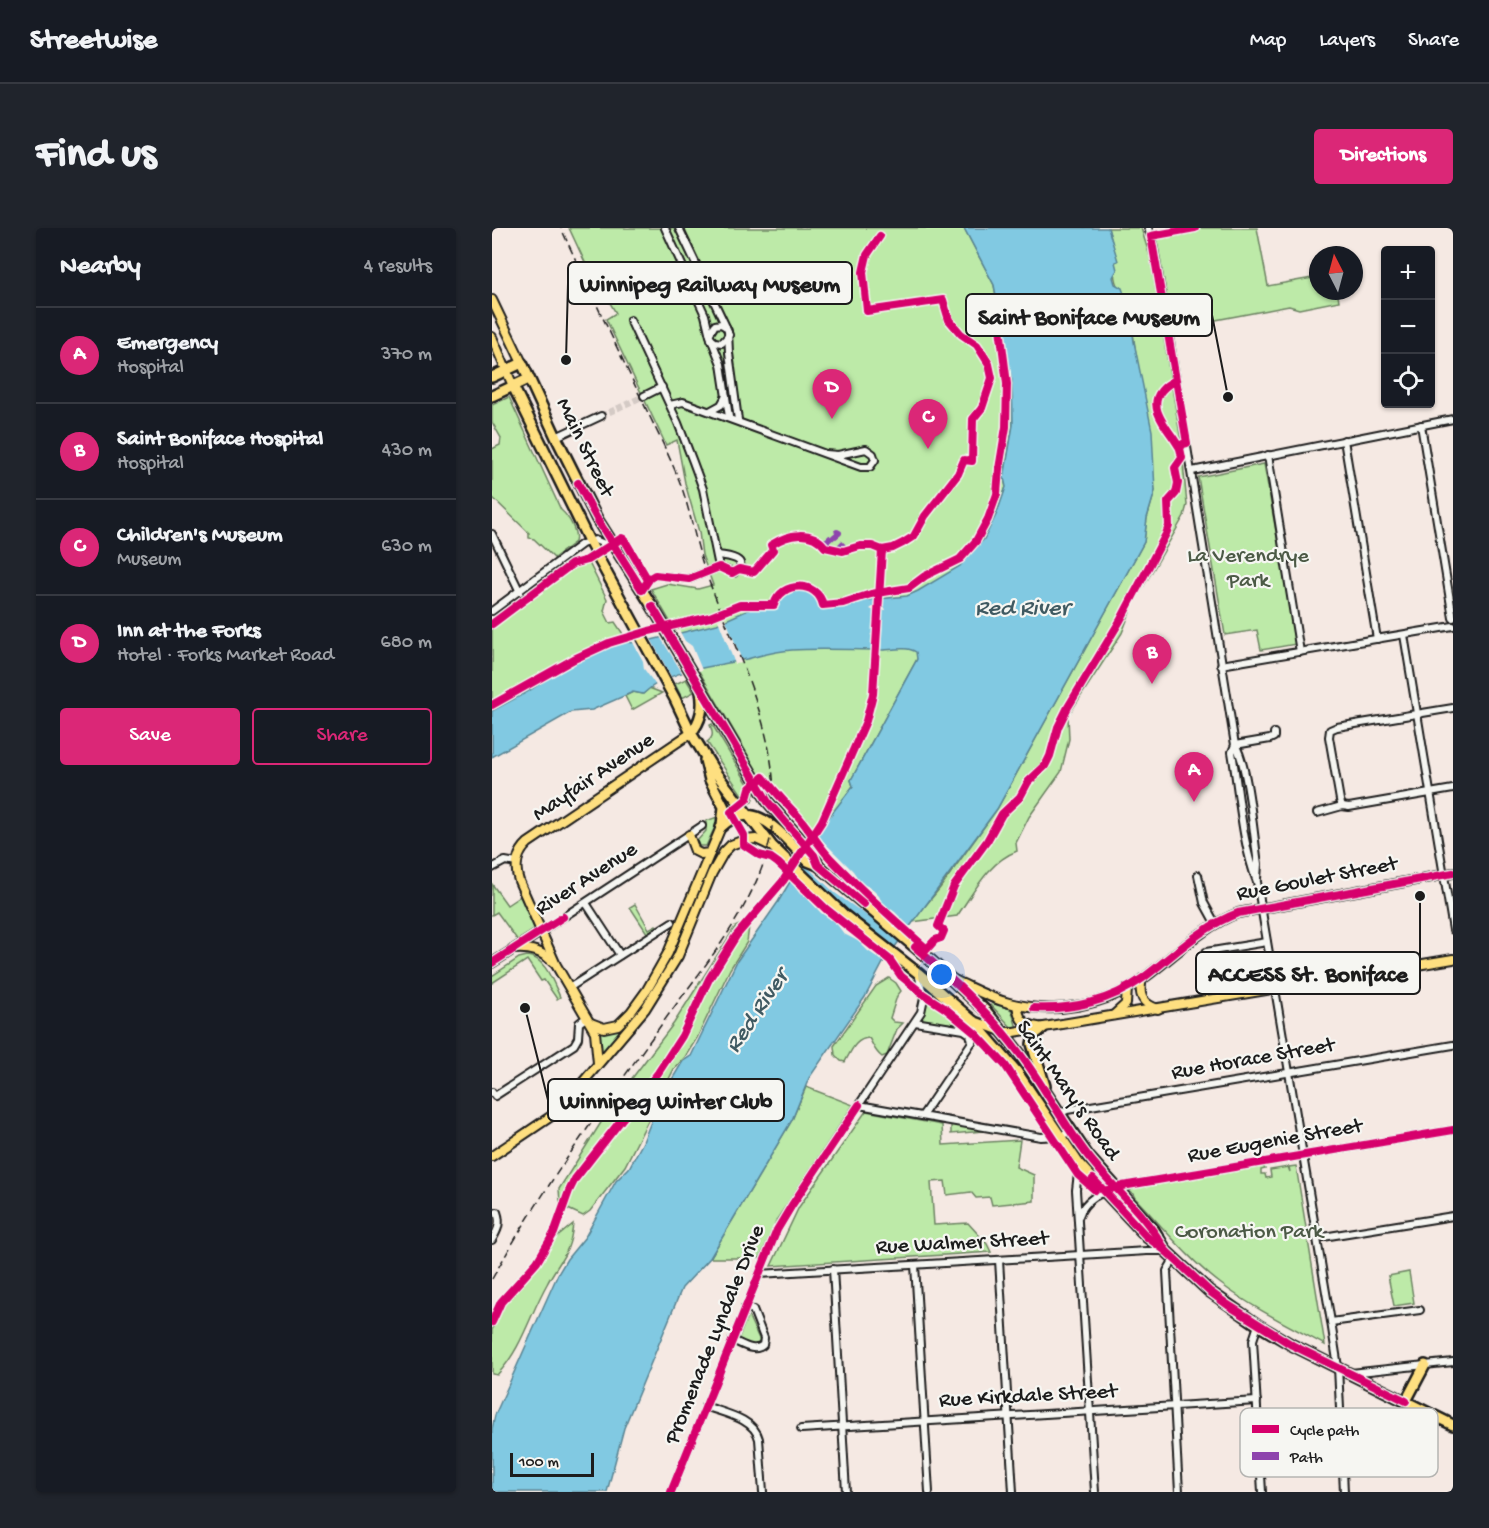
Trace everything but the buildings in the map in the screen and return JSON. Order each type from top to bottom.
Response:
[{"type":"highway","points":[[492,377],[522,363]]},
{"type":"highway","name":"Main Street","points":[[522,363],[597,519],[794,842]]},
{"type":"highway","points":[[492,396],[528,379]]},
{"type":"highway","name":"Main Street","points":[[513,386],[589,541],[702,752]]},
{"type":"highway","points":[[570,502],[584,515],[597,519]]},
{"type":"highway","points":[[691,733],[697,726],[701,715],[700,687]]},
{"type":"highway","points":[[702,752],[710,780],[724,807],[721,827]]},
{"type":"highway","name":"Saint Mary's Road","points":[[702,752],[782,857],[844,915],[918,973],[975,1023],[1017,1072],[1079,1164],[1147,1238],[1166,1251],[1209,1291],[1258,1325],[1292,1345],[1420,1408]]},
{"type":"highway","points":[[721,827],[733,817],[747,814],[764,819],[794,842]]},
{"type":"highway","name":"Saint Mary's Road","points":[[794,842],[814,855],[818,865],[950,977],[986,1011],[1034,1073],[1088,1156],[1154,1230],[1166,1251]]},
{"type":"highway","points":[[1043,1028],[1034,1035],[1032,1044],[1047,1094]]},
{"type":"highway","points":[[1017,1072],[1034,1073]]},
{"type":"highway","points":[[1406,1401],[1425,1365]]},
{"type":"highway","name":"Saint Mary's Road","points":[[1438,1417],[1453,1425]]},
{"type":"main road","name":"Main Street","points":[[492,300],[522,363]]},
{"type":"main road","name":"Main Street","points":[[492,337],[513,386]]},
{"type":"main road","name":"Mayfair Avenue","points":[[517,863],[521,850],[528,843],[691,733]]},
{"type":"main road","points":[[589,1020],[604,1028],[618,1024],[631,1012],[647,990],[668,953],[721,827]]},
{"type":"main road","points":[[689,835],[695,851],[701,854],[711,853]]},
{"type":"main road","points":[[492,1156],[550,1117],[567,1101],[645,1009],[664,981],[682,947],[717,862],[724,852],[734,844],[749,839],[759,840],[772,846]]},
{"type":"main road","points":[[517,863],[519,881],[556,965],[589,1020],[597,1039],[598,1062]]},
{"type":"main road","name":"Rue Goulet Street","points":[[950,977],[990,997],[1017,1005],[1041,1008],[1072,1007],[1101,999],[1127,988],[1215,923],[1238,913],[1453,873]]},
{"type":"main road","name":"River Avenue","points":[[492,963],[542,931]]},
{"type":"main road","points":[[513,950],[535,950],[556,965]]},
{"type":"main road","points":[[975,1023],[1004,1032],[1043,1028],[1453,959]]},
{"type":"main road","points":[[1142,979],[1141,998],[1147,1004],[1159,1009]]},
{"type":"main road","points":[[1113,1016],[1126,1004],[1127,988]]},
{"type":"main road","points":[[1017,1005],[1023,1022],[1029,1026],[1043,1028]]},
{"type":"street","points":[[665,228],[701,303],[721,364],[729,417]]},
{"type":"street","points":[[679,228],[728,331],[738,420]]},
{"type":"street","points":[[1148,228],[1192,471],[1221,665],[1251,817],[1258,864],[1257,882]]},
{"type":"street","points":[[1151,236],[1195,228]]},
{"type":"street","points":[[630,320],[681,429],[703,489],[718,567]]},
{"type":"street","points":[[715,325],[723,325],[728,331],[727,339],[722,343],[715,342],[710,336],[711,328],[715,325]]},
{"type":"street","points":[[644,396],[662,387]]},
{"type":"street","points":[[710,411],[721,405],[726,396]]},
{"type":"street","points":[[670,405],[681,401],[861,467],[870,467],[874,460],[871,452],[863,450],[838,455],[826,454]]},
{"type":"street","points":[[556,437],[601,416]]},
{"type":"street","points":[[1192,471],[1453,419]]},
{"type":"street","points":[[1421,425],[1453,618]]},
{"type":"street","points":[[1344,440],[1377,639]]},
{"type":"street","points":[[861,467],[857,464],[856,458],[863,450]]},
{"type":"street","points":[[1268,455],[1300,652]]},
{"type":"street","points":[[492,534],[519,592]]},
{"type":"street","points":[[492,611],[589,541],[595,540],[617,550]]},
{"type":"street","points":[[642,590],[650,578],[655,575],[689,579],[718,567],[734,573],[739,569],[738,560],[730,556],[717,555]]},
{"type":"street","points":[[1221,665],[1453,626]]},
{"type":"street","points":[[1404,635],[1453,930]]},
{"type":"street","points":[[1342,806],[1330,730],[1453,708]]},
{"type":"street","points":[[1235,745],[1270,739],[1274,737],[1274,733]]},
{"type":"street","points":[[1235,745],[1233,752],[1243,818],[1251,866],[1257,882],[1331,1322],[1338,1367],[1340,1408]]},
{"type":"street","points":[[1317,813],[1342,806],[1349,807],[1453,789]]},
{"type":"street","points":[[1243,818],[1251,817]]},
{"type":"street","name":"River Avenue","points":[[542,931],[702,826]]},
{"type":"street","points":[[492,868],[505,861],[517,863]]},
{"type":"street","points":[[1198,875],[1204,903],[1215,923]]},
{"type":"street","points":[[586,903],[620,956]]},
{"type":"street","points":[[569,988],[672,922]]},
{"type":"street","points":[[1206,952],[1266,942]]},
{"type":"street","name":"Promenade Lyndale Drive","points":[[670,1492],[777,1230],[922,1010],[924,1000],[918,973]]},
{"type":"street","points":[[494,1094],[574,1045],[579,1038],[579,1023],[589,1020]]},
{"type":"street","points":[[915,1022],[964,1030],[970,1034],[972,1042]]},
{"type":"street","points":[[922,1116],[972,1042],[975,1023]]},
{"type":"street","name":"Rue Horace Street","points":[[1059,1114],[1067,1110],[1453,1045]]},
{"type":"street","points":[[859,1105],[1041,1137],[1059,1136],[1071,1132]]},
{"type":"street","name":"Rue Eugenie Street","points":[[1104,1191],[1116,1187],[1453,1130]]},
{"type":"street","points":[[1079,1164],[1076,1190],[1095,1492]]},
{"type":"street","points":[[1079,1216],[1086,1203],[1104,1191]]},
{"type":"street","points":[[492,1240],[499,1229],[500,1219],[497,1212]]},
{"type":"street","points":[[1317,1238],[1453,1216]]},
{"type":"street","name":"Rue Walmer Street","points":[[759,1274],[1166,1251]]},
{"type":"street","points":[[1174,1259],[1167,1271],[1179,1492]]},
{"type":"street","points":[[999,1260],[1013,1492]]},
{"type":"street","points":[[915,1264],[929,1492]]},
{"type":"street","points":[[833,1269],[846,1492]]},
{"type":"street","name":"Promenade Lyndale Drive","points":[[732,1340],[753,1349],[763,1346],[764,1338],[753,1310],[746,1307]]},
{"type":"street","points":[[1331,1322],[1420,1311]]},
{"type":"street","points":[[1257,1408],[1253,1340],[1258,1325]]},
{"type":"street","points":[[1351,1373],[1453,1362]]},
{"type":"street","name":"Rue Kirkdale Street","points":[[801,1429],[1257,1401]]},
{"type":"street","points":[[705,1406],[749,1424],[757,1431],[763,1492]]},
{"type":"street","points":[[1261,1477],[1262,1492]]},
{"type":"street","points":[[1343,1477],[1344,1492]]},
{"type":"green space","points":[[569,228],[964,228],[994,285],[1012,381],[1013,425],[1004,478],[1006,487],[997,513],[984,539],[960,566],[917,659],[851,780],[853,786],[815,840],[777,799],[759,774],[651,589],[667,584],[698,589],[713,585],[702,555],[699,532],[685,483],[677,440],[666,445],[606,319],[616,313],[592,272],[590,273]]},
{"type":"green space","points":[[1108,228],[1141,228],[1150,257],[1181,441],[1187,505],[1184,516],[1133,605],[1122,633],[1068,716],[1069,739],[1061,772],[1029,817],[1016,843],[1017,851],[998,862],[990,870],[957,916],[912,922],[940,888],[997,809],[1144,542],[1147,518],[1155,491],[1128,297],[1125,298],[1116,281],[1114,268],[1117,261]]},
{"type":"green space","points":[[1195,228],[1257,228],[1268,286],[1309,279],[1309,300],[1339,301],[1299,309],[1289,306],[1168,329],[1151,236]]},
{"type":"green space","points":[[509,397],[561,510],[574,529],[575,542],[554,558],[534,539],[529,538],[529,533],[492,497],[492,449],[500,445],[501,438],[492,422],[492,405]]},
{"type":"green space","name":"La Verendrye Park","points":[[1264,464],[1296,644],[1261,650],[1257,630],[1225,635],[1198,477]]},
{"type":"green space","points":[[583,558],[589,563],[607,599],[604,611],[610,623],[615,622],[623,634],[617,637],[619,642],[561,670],[492,711],[492,620],[575,561]]},
{"type":"green space","points":[[686,679],[694,692],[682,698],[675,684]]},
{"type":"green space","points":[[649,688],[662,693],[632,710],[625,696],[633,692],[643,694]]},
{"type":"green space","points":[[712,724],[754,794],[752,802],[748,804],[707,742],[712,737],[710,725]]},
{"type":"green space","points":[[720,816],[706,846],[699,846],[697,841],[706,831],[706,821]]},
{"type":"green space","points":[[492,884],[507,905],[525,893],[542,931],[521,945],[497,912],[492,915]]},
{"type":"green space","points":[[635,904],[649,929],[656,925],[657,927],[647,933],[630,907]]},
{"type":"green space","points":[[750,919],[747,942],[730,969],[697,1038],[674,1069],[625,1166],[590,1211],[583,1216],[568,1209],[560,1202],[559,1189],[614,1102],[674,1023],[735,927]]},
{"type":"green space","points":[[533,957],[544,965],[560,997],[557,999],[527,960],[492,983],[492,976],[519,958]]},
{"type":"green space","points":[[889,978],[901,991],[897,996],[890,1018],[894,1022],[903,1023],[897,1029],[887,1055],[882,1057],[869,1038],[861,1040],[854,1046],[845,1062],[841,1061],[835,1055],[834,1046],[876,986]]},
{"type":"green space","points":[[926,1001],[933,1002],[957,1019],[955,1022],[960,1025],[920,1020]]},
{"type":"green space","points":[[992,1003],[1011,1009],[1017,1028],[1012,1028],[991,1005]]},
{"type":"green space","points":[[626,1018],[631,1025],[598,1063],[598,1027],[604,1028]]},
{"type":"green space","points":[[806,1087],[853,1105],[777,1219],[760,1258],[710,1258],[792,1120]]},
{"type":"green space","points":[[866,1111],[942,1125],[943,1145],[1020,1140],[1016,1167],[1034,1175],[1034,1201],[992,1205],[990,1197],[976,1198],[971,1192],[947,1195],[945,1181],[931,1182],[934,1225],[968,1223],[987,1244],[991,1252],[771,1266],[799,1207]]},
{"type":"green space","points":[[951,1124],[983,1130],[983,1131],[951,1134]]},
{"type":"green space","name":"Coronation Park","points":[[1263,1166],[1265,1169],[1261,1170],[1261,1174],[1265,1174],[1266,1178],[1271,1177],[1270,1170],[1288,1167],[1290,1172],[1289,1167],[1296,1166],[1325,1345],[1259,1309],[1209,1275],[1129,1191],[1134,1188]]},
{"type":"green space","points":[[573,1224],[567,1250],[541,1295],[519,1343],[506,1365],[497,1375],[492,1374],[492,1330],[507,1299],[547,1253],[555,1239]]},
{"type":"green space","points":[[1409,1272],[1414,1303],[1394,1306],[1388,1276]]},
{"type":"green space","points":[[748,1315],[760,1341],[758,1346],[738,1340]]},
{"type":"water","name":"Red River","points":[[964,228],[1108,228],[1118,261],[1115,262],[1117,270],[1113,277],[1115,284],[1122,288],[1125,297],[1128,297],[1134,342],[1152,431],[1155,491],[1147,518],[1144,542],[997,809],[883,963],[865,997],[809,1078],[792,1120],[710,1258],[682,1288],[624,1428],[607,1492],[492,1492],[492,1429],[495,1415],[558,1274],[585,1237],[616,1181],[629,1168],[643,1142],[659,1101],[683,1061],[691,1056],[737,961],[778,902],[826,821],[853,786],[851,780],[917,659],[916,652],[904,649],[803,649],[773,653],[690,671],[665,679],[643,694],[633,692],[592,710],[571,712],[492,757],[492,711],[561,670],[619,642],[639,643],[717,624],[755,607],[776,608],[778,600],[790,591],[805,591],[818,600],[821,608],[907,596],[960,566],[984,539],[997,513],[1006,487],[1004,478],[1013,425],[1012,381],[994,285]]},
{"type":"pier","points":[[883,595],[886,610],[883,610],[881,653],[873,653],[874,636],[870,635],[873,633],[874,611],[870,609],[874,606],[876,596]]},
{"type":"pier","points":[[725,617],[743,663],[735,664],[718,620]]},
{"type":"pier","points":[[679,630],[685,641],[692,646],[702,670],[684,676],[659,635]]},
{"type":"pier","points":[[650,637],[673,680],[657,687],[644,669],[643,661],[631,639]]},
{"type":"pier","points":[[817,831],[819,837],[853,871],[862,884],[870,887],[882,903],[909,926],[913,926],[901,943],[883,927],[835,893],[800,860]]},
{"type":"pier","points":[[797,863],[841,906],[897,949],[885,966],[884,962],[858,941],[844,934],[836,923],[821,913],[805,896],[800,894],[790,881],[787,881]]},
{"type":"tunnel","points":[[601,416],[644,396]]},
{"type":"railway","points":[[492,1279],[530,1214],[572,1151],[715,952],[740,912],[761,870],[771,832],[774,794],[770,757],[762,720],[750,683],[707,576],[679,480],[561,228]]},
{"type":"marked path","points":[[821,542],[827,541],[837,532],[839,533],[834,537],[847,550]]},
{"type":"cycle path","points":[[1095,1190],[1078,1175],[1005,1065],[976,1034],[901,976],[890,960],[826,909],[778,863],[771,858],[759,855],[744,845],[744,835],[731,812],[747,799],[750,788],[763,777],[801,819],[830,858],[902,927],[927,949],[935,940],[941,938],[944,931],[938,926],[954,886],[987,841],[1002,814],[1020,797],[1028,782],[1045,766],[1058,727],[1068,707],[1120,621],[1169,526],[1168,502],[1176,493],[1178,483],[1175,468],[1182,458],[1180,448],[1187,443],[1151,236],[1195,228]]},
{"type":"cycle path","points":[[578,483],[597,519],[642,590],[650,578],[655,575],[689,579],[719,567],[732,573],[739,569],[754,572],[773,550],[771,545],[792,536],[813,538],[825,547],[843,551],[860,546],[872,546],[882,550],[893,548],[914,536],[925,516],[958,474],[964,460],[972,461],[973,419],[982,408],[992,378],[989,364],[977,345],[961,334],[949,320],[943,300],[867,311],[863,272],[867,255],[880,236]]},
{"type":"cycle path","points":[[492,705],[574,659],[609,643],[710,617],[740,605],[774,605],[778,597],[791,588],[807,588],[814,591],[823,605],[843,603],[871,594],[909,588],[925,576],[960,559],[976,541],[988,519],[997,494],[1006,427],[1007,384],[1000,328],[993,324]]},
{"type":"cycle path","points":[[1172,382],[1164,388],[1156,401],[1162,422],[1180,448]]},
{"type":"cycle path","points":[[492,624],[572,564],[587,560],[622,538],[648,580]]},
{"type":"cycle path","points":[[492,1322],[501,1302],[537,1262],[554,1233],[575,1179],[658,1073],[682,1036],[709,979],[736,936],[783,881],[822,821],[866,721],[873,694],[882,550]]},
{"type":"cycle path","points":[[652,606],[768,802],[814,855],[818,865],[864,904]]},
{"type":"cycle path","points":[[1034,1008],[1077,1005],[1118,993],[1143,978],[1188,942],[1238,913],[1453,873]]},
{"type":"cycle path","points":[[492,963],[563,917]]},
{"type":"cycle path","points":[[915,947],[970,998],[1008,1039],[1088,1156],[1139,1214],[1166,1251]]},
{"type":"cycle path","points":[[671,1492],[777,1230],[859,1105]]},
{"type":"cycle path","points":[[1107,1190],[1453,1130]]},
{"type":"cycle path","points":[[1093,1179],[1147,1237],[1228,1305],[1292,1345],[1406,1401]]},
{"type":"place","name":"Winnipeg Railway Museum","points":[[566,360]]},
{"type":"place","name":"Saint Boniface Museum","points":[[1228,397]]},
{"type":"place","name":"Inn at the Forks","points":[[832,419]]},
{"type":"place","name":"Children's Museum","points":[[928,449]]},
{"type":"place","name":"Saint Boniface Hospital","points":[[1152,684]]},
{"type":"place","name":"Emergency","points":[[1194,802]]},
{"type":"place","name":"ACCESS St. Boniface","points":[[1420,896]]},
{"type":"place","name":"Winnipeg Winter Club","points":[[525,1008]]}]
